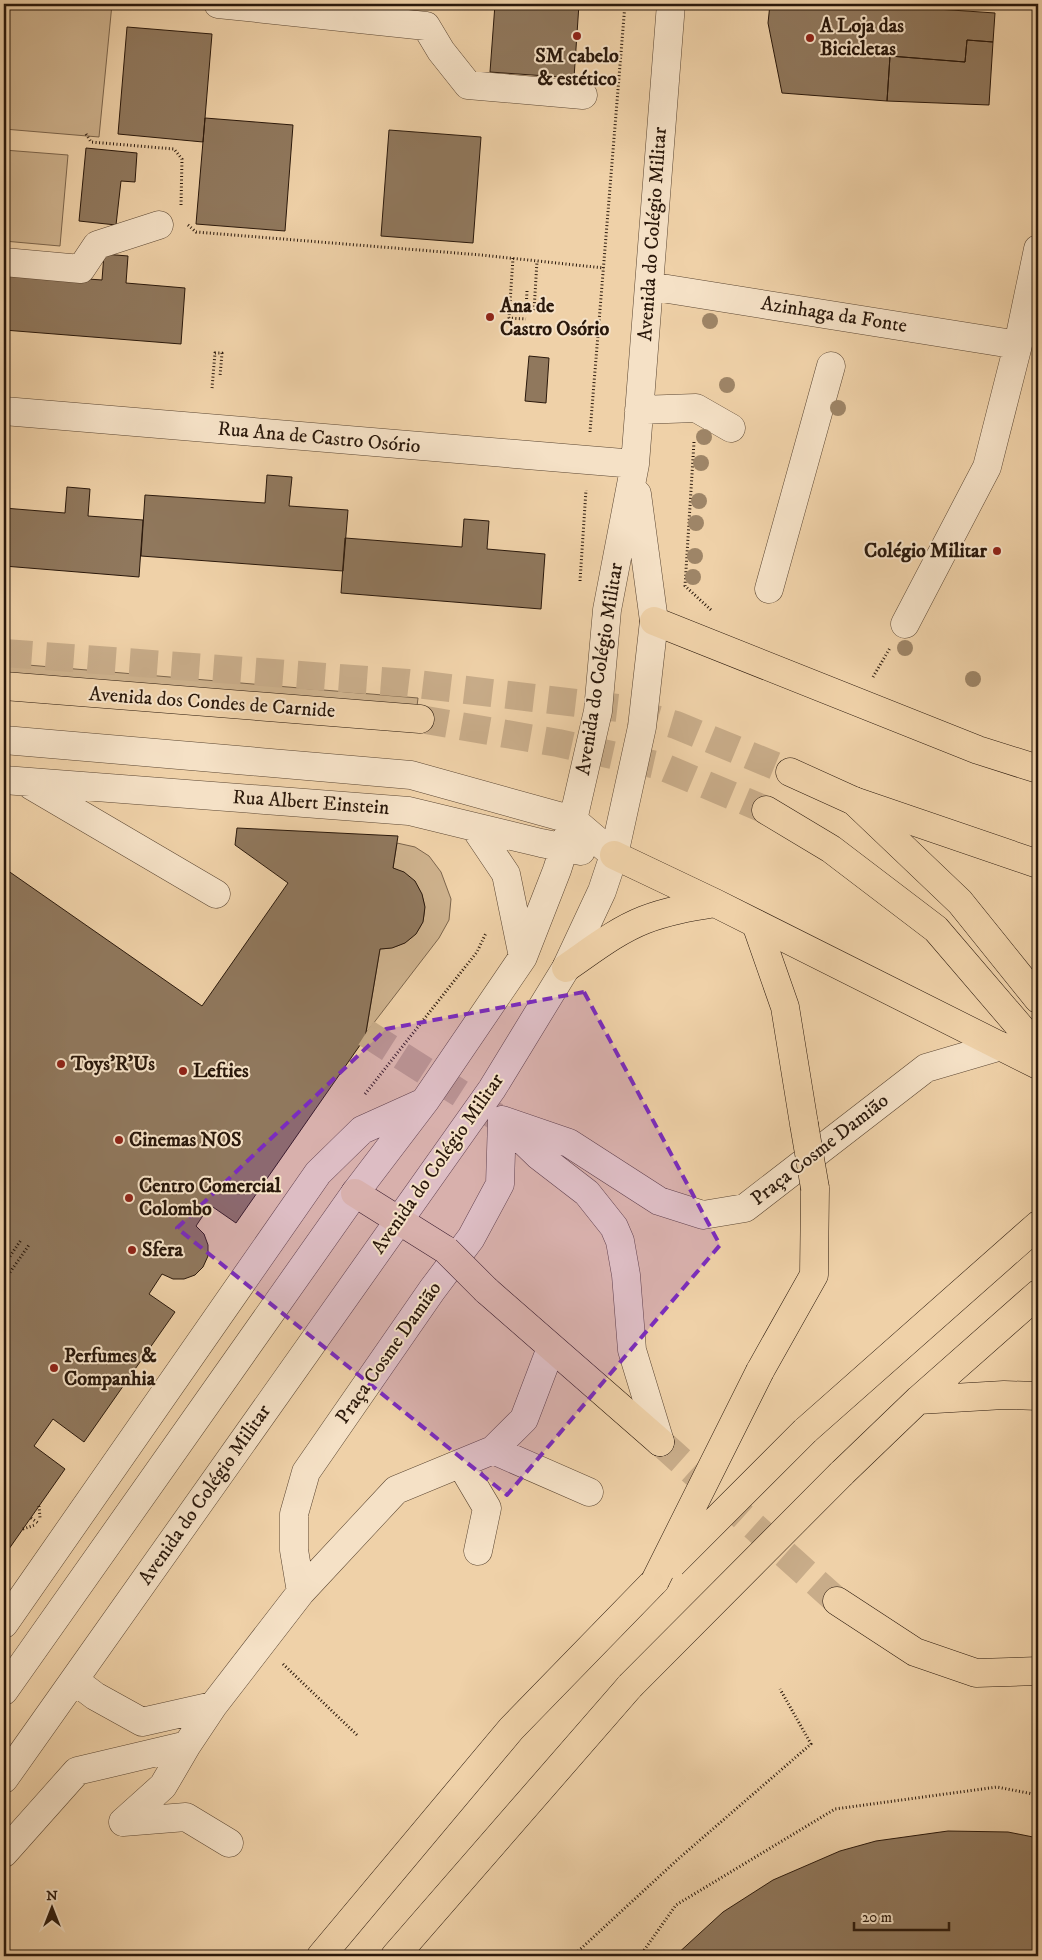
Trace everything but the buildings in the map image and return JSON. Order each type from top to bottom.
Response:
[{"type":"main road","points":[[654,621],[978,750],[1038,769]]},
{"type":"main road","name":"Avenida dos Condes de Carnide","points":[[4,686],[420,719]]},
{"type":"main road","points":[[790,772],[854,801],[1038,864]]},
{"type":"main road","points":[[854,801],[960,902],[1038,999]]},
{"type":"main road","points":[[766,810],[831,848],[936,929],[1038,1048]]},
{"type":"main road","points":[[614,855],[715,903],[1038,1065]]},
{"type":"main road","points":[[566,968],[618,933],[643,920],[675,910],[715,903]]},
{"type":"main road","points":[[655,1581],[760,1371],[814,1275],[815,1188],[784,1007],[756,924]]},
{"type":"main road","points":[[355,1193],[446,1250],[486,1290],[660,1442]]},
{"type":"main road","points":[[321,1956],[511,1729],[594,1643],[805,1431],[1038,1225]]},
{"type":"main road","points":[[395,1956],[630,1686],[840,1474],[918,1400],[1038,1294]]},
{"type":"main road","points":[[918,1400],[1004,1394],[1038,1396]]},
{"type":"main road","points":[[837,1601],[915,1652],[976,1673],[1038,1671]]},
{"type":"street","points":[[218,4],[336,10],[426,26],[441,51],[468,85],[583,95]]},
{"type":"street","name":"Avenida do Colégio Militar","points":[[4,1691],[355,1193],[425,1101],[523,957],[573,820],[598,711],[607,610],[635,464],[671,4]]},
{"type":"street","points":[[4,262],[81,269],[97,245],[174,218]]},
{"type":"street","points":[[905,624],[987,467],[1018,345],[1038,249]]},
{"type":"street","name":"Azinhaga da Fonte","points":[[649,286],[1018,345]]},
{"type":"street","points":[[769,589],[832,366]]},
{"type":"street","points":[[639,410],[696,408],[731,428]]},
{"type":"street","name":"Rua Ana de Castro Osório","points":[[4,411],[635,464]]},
{"type":"street","name":"Avenida do Colégio Militar","points":[[4,1779],[492,1090],[566,968],[602,891],[614,855],[642,727],[654,621],[635,464]]},
{"type":"street","points":[[4,740],[410,775],[573,820],[614,855]]},
{"type":"street","points":[[15,781],[216,894]]},
{"type":"street","name":"Rua Albert Einstein","points":[[15,781],[409,811],[564,848],[614,855]]},
{"type":"street","points":[[475,828],[506,874],[523,957]]},
{"type":"street","name":"Praça Cosme Damião","points":[[301,1592],[294,1550],[294,1514],[306,1472],[432,1290],[471,1238],[500,1184],[502,1120],[569,1143],[659,1201],[703,1215],[745,1208],[926,1068],[1001,1046]]},
{"type":"street","points":[[4,1624],[13,1593],[318,1173],[362,1130],[425,1101]]},
{"type":"street","points":[[502,1120],[539,1156],[587,1193],[614,1227],[620,1242],[626,1275],[632,1350],[660,1442]]},
{"type":"street","points":[[229,1843],[186,1818],[124,1822],[163,1786],[213,1706],[263,1644],[301,1592],[396,1490],[492,1450],[524,1419],[551,1348]]},
{"type":"street","points":[[492,1450],[589,1492]]},
{"type":"street","points":[[461,1464],[487,1508],[478,1551]]},
{"type":"street","points":[[74,1680],[95,1696],[142,1722],[213,1706]]},
{"type":"street","points":[[4,1853],[76,1771],[187,1745]]},
{"type":"path","points":[[86,134],[90,142],[174,149],[182,159],[174,218],[196,232],[513,258],[604,268]]},
{"type":"path","points":[[513,258],[509,318],[526,319]]},
{"type":"path","points":[[527,291],[526,310],[534,311],[537,261]]},
{"type":"path","points":[[212,388],[215,352],[222,353],[220,376]]},
{"type":"path","points":[[696,408],[685,586],[717,616]]},
{"type":"path","points":[[4,1265],[21,1240]]},
{"type":"path","points":[[4,1281],[29,1245]]},
{"type":"path","points":[[4,1479],[8,1482]]},
{"type":"path","points":[[23,1529],[40,1524],[39,1506]]},
{"type":"path","points":[[263,1644],[357,1735]]},
{"type":"path","points":[[573,1956],[677,1860],[811,1744],[780,1689]]},
{"type":"path","points":[[640,1956],[676,1905],[835,1809],[998,1787],[1038,1795]]},
{"type":"highlighted area","points":[[584,992],[720,1245],[507,1495],[177,1228],[386,1029]]},
{"type":"shaded area","points":[[4,4],[112,4],[99,137],[4,129]]},
{"type":"shaded area","points":[[4,150],[68,155],[60,246],[4,241]]},
{"type":"shaded area","points":[[4,663],[418,698],[415,723],[4,689]]},
{"type":"shaded area","points":[[397,843],[415,847],[429,856],[441,872],[451,899],[449,920],[439,938],[366,1033],[380,949],[397,946],[411,938],[420,928],[424,915],[424,902],[419,889],[408,877],[393,868]]},
{"type":"tunnel","points":[[4,653],[408,683],[618,708],[676,725],[790,772]]},
{"type":"tunnel","points":[[420,719],[558,743],[661,766],[766,810]]},
{"type":"tunnel","points":[[366,1033],[500,1119]]},
{"type":"tunnel","points":[[660,1442],[837,1601]]},
{"type":"place","name":"SM cabelo & estético","points":[[577,36]]},
{"type":"place","name":"A Loja das Bicicletas","points":[[810,38]]},
{"type":"place","name":"Ana de Castro Osório","points":[[490,317]]},
{"type":"place","name":"Colégio Militar","points":[[997,551]]},
{"type":"place","name":"Toys'R'Us","points":[[61,1064]]},
{"type":"place","name":"Lefties","points":[[183,1071]]},
{"type":"place","name":"Cinemas NOS","points":[[119,1140]]},
{"type":"place","name":"Centro Comercial Colombo","points":[[129,1198]]},
{"type":"place","name":"Sfera","points":[[132,1250]]},
{"type":"place","name":"Perfumes & Companhia","points":[[54,1368]]}]
